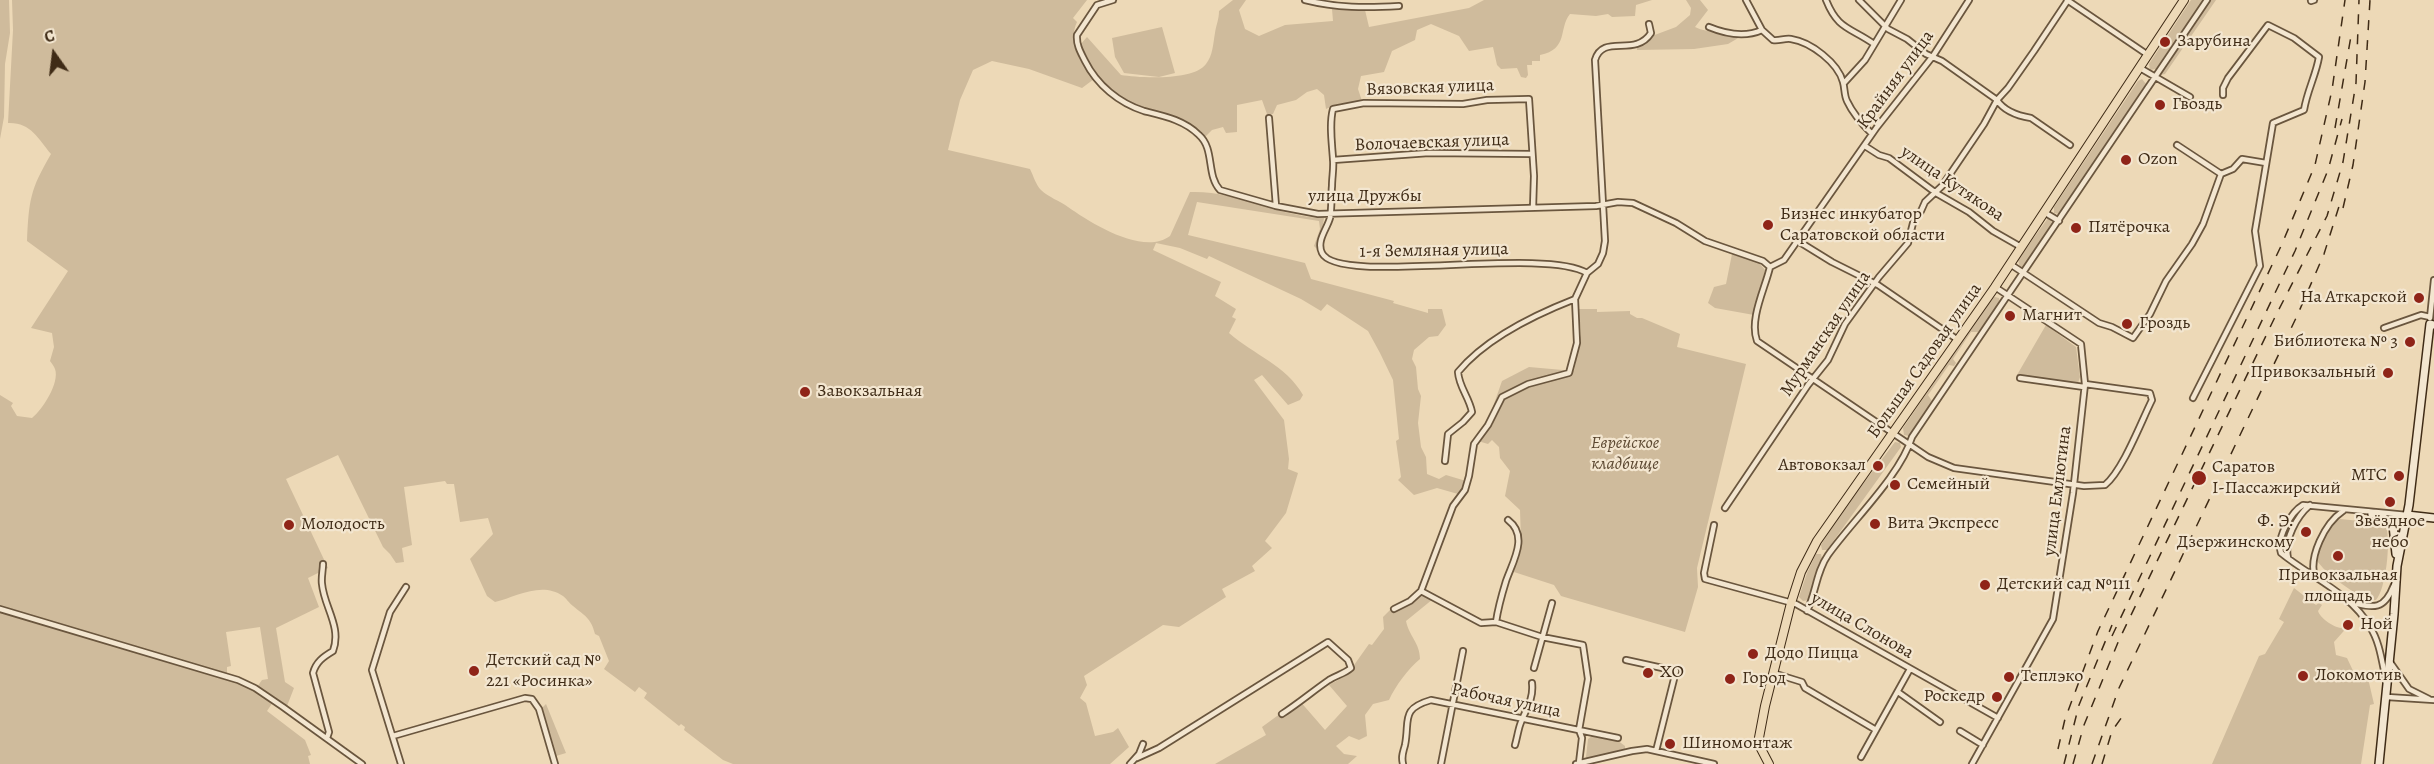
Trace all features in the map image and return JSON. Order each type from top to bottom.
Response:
[{"type":"main road","name":"Большая Садовая улица","points":[[1769,764],[1758,743],[1773,673],[1801,572],[1817,541],[1995,287],[2184,0]]},
{"type":"street","name":"улица Дружбы","points":[[1113,0],[1097,5],[1077,35],[1078,48],[1089,68],[1113,95],[1129,105],[1182,123],[1202,138],[1208,149],[1213,178],[1220,190],[1276,206],[1318,214],[1533,208],[1626,202],[1647,208],[1706,241],[1763,261],[1770,267]]},
{"type":"street","points":[[1305,0],[1328,6],[1353,8],[1399,6]]},
{"type":"street","points":[[1746,0],[1762,30],[1773,40],[1790,39],[1802,42],[1832,64],[1844,83],[1845,98],[1855,116],[1872,134]]},
{"type":"street","points":[[1826,0],[1833,16],[1848,30],[1874,44]]},
{"type":"street","points":[[1859,0],[1884,26],[1942,61],[2001,106],[2031,118],[2070,145]]},
{"type":"street","points":[[1844,83],[1864,60],[1901,0]]},
{"type":"street","name":"Крайняя улица","points":[[1770,267],[1785,260],[1809,222],[1872,134],[1933,56],[1968,0]]},
{"type":"street","points":[[2067,0],[2148,55]]},
{"type":"street","name":"Мурманская улица","points":[[1725,508],[1813,378],[1828,360],[1845,324],[1908,243],[1914,219],[1925,202],[1936,193],[1984,124],[1996,100],[2008,87],[2067,0]]},
{"type":"street","points":[[1807,611],[1818,574],[1827,556],[1907,452],[1912,437],[2207,0]]},
{"type":"street","points":[[1394,609],[1421,591],[1456,499],[1461,494],[1469,476],[1473,444],[1488,425],[1502,397],[1528,384],[1569,373],[1577,343],[1575,299],[1587,273],[1598,264],[1604,253],[1604,205],[1600,190],[1595,60],[1602,48],[1637,45],[1646,41],[1651,33],[1649,24]]},
{"type":"street","points":[[2193,398],[2260,266],[2255,231],[2273,123],[2304,110],[2319,57],[2294,38],[2268,25],[2228,78],[2223,88],[2223,95]]},
{"type":"street","points":[[1709,27],[1722,33],[1736,34],[1750,34],[1762,30]]},
{"type":"street","points":[[2140,68],[2190,98]]},
{"type":"street","name":"Вязовская улица","points":[[1333,109],[1364,103],[1463,105],[1487,100],[1528,99],[1532,154]]},
{"type":"street","name":"1-я Земляная улица","points":[[1333,109],[1334,160],[1330,214],[1320,244],[1321,251],[1332,261],[1348,265],[1413,266],[1509,262],[1561,266],[1587,273]]},
{"type":"street","points":[[1269,118],[1276,206]]},
{"type":"street","points":[[2177,145],[2221,174]]},
{"type":"street","name":"улица Кутякова","points":[[1865,146],[1889,158],[1936,193],[2021,247]]},
{"type":"street","name":"Волочаевская улица","points":[[1334,160],[1429,153],[1532,154]]},
{"type":"street","points":[[1532,154],[1533,208]]},
{"type":"street","points":[[2010,264],[2099,323],[2133,338],[2150,314],[2166,281],[2192,244],[2221,174],[2234,169],[2242,159],[2266,163]]},
{"type":"street","points":[[2044,212],[2059,221]]},
{"type":"street","points":[[1798,241],[1832,262],[1875,283],[1958,340]]},
{"type":"street","points":[[1770,267],[1756,317],[1755,336],[1762,346],[1894,432],[1928,457],[1954,468],[2073,485],[2098,486],[2110,481],[2152,400],[2150,393],[2142,390],[2020,378]]},
{"type":"street","points":[[2379,764],[2387,697],[2395,582],[2407,515],[2431,322],[2434,280]]},
{"type":"street","points":[[1995,287],[2009,296]]},
{"type":"street","name":"улица Емлютина","points":[[1972,764],[2053,619],[2073,485],[2084,386],[2081,344],[2009,296]]},
{"type":"street","points":[[1445,461],[1448,434],[1472,412],[1468,395],[1459,382],[1458,372],[1467,362],[1507,333],[1548,310],[1575,299]]},
{"type":"street","points":[[2384,328],[2421,315],[2431,322]]},
{"type":"street","points":[[2387,686],[2371,627],[2349,602],[2281,553],[2280,541],[2296,509],[2303,505],[2372,514],[2434,518]]},
{"type":"street","points":[[2315,578],[2312,567],[2321,539],[2331,522],[2343,510]]},
{"type":"street","points":[[2372,514],[2384,518],[2393,525],[2396,536],[2397,566]]},
{"type":"street","points":[[1496,622],[1519,542],[1516,528],[1508,520]]},
{"type":"street","name":"улица Слонова","points":[[1714,525],[1704,573],[1705,579],[1791,603],[1998,718]]},
{"type":"street","points":[[323,564],[322,585],[333,619],[336,643],[333,651],[315,665],[313,673],[329,732],[327,738]]},
{"type":"street","points":[[2349,602],[2374,607],[2383,604],[2389,598],[2395,582]]},
{"type":"street","points":[[401,764],[372,669],[390,612],[406,586]]},
{"type":"street","points":[[1421,591],[1481,623],[1496,622],[1542,637],[1583,645],[1588,680],[1579,730],[1582,738],[1577,764],[1632,751],[1656,751],[1714,764]]},
{"type":"street","points":[[1534,668],[1552,603]]},
{"type":"street","points":[[0,609],[255,688],[362,764]]},
{"type":"street","points":[[1130,764],[1328,642],[1348,660],[1351,668],[1331,679],[1282,714]]},
{"type":"street","points":[[1441,764],[1463,651]]},
{"type":"street","points":[[1626,660],[1676,671],[1656,751]]},
{"type":"street","points":[[2390,662],[2409,689],[2431,700]]},
{"type":"street","points":[[1861,757],[1910,669]]},
{"type":"street","points":[[1773,673],[1802,682],[1806,688],[1876,730]]},
{"type":"street","points":[[1515,745],[1533,693],[1532,682]]},
{"type":"street","points":[[1898,692],[1940,722]]},
{"type":"street","points":[[2387,697],[2431,700]]},
{"type":"street","points":[[393,736],[525,698],[532,699],[539,709],[555,764]]},
{"type":"street","name":"Рабочая улица","points":[[1403,764],[1402,754],[1409,714],[1415,705],[1431,700],[1618,738]]},
{"type":"street","points":[[1960,731],[1983,745]]},
{"type":"street","points":[[1137,758],[1143,744]]},
{"type":"green space","points":[[0,0],[9,0],[10,33],[5,64],[4,117],[0,139]]},
{"type":"green space","points":[[12,0],[1087,0],[1073,18],[1077,22],[1074,37],[1078,52],[1094,79],[1082,88],[1029,69],[992,61],[973,70],[960,100],[948,150],[1030,169],[1039,188],[1047,195],[1103,228],[1132,240],[1159,241],[1170,236],[1190,192],[1224,195],[1307,217],[1324,218],[1319,251],[1314,246],[1320,229],[1319,221],[1197,202],[1188,235],[1305,263],[1311,279],[1394,301],[1393,303],[1428,313],[1428,309],[1442,309],[1446,325],[1438,336],[1429,337],[1414,350],[1412,359],[1416,367],[1421,396],[1418,423],[1421,447],[1426,457],[1427,474],[1439,479],[1446,475],[1466,481],[1462,491],[1458,494],[1437,488],[1414,495],[1398,480],[1401,477],[1396,441],[1399,439],[1393,380],[1368,331],[1327,304],[1321,311],[1301,299],[1209,256],[1207,259],[1180,248],[1156,243],[1153,250],[1221,282],[1215,296],[1236,309],[1232,317],[1236,319],[1229,333],[1279,368],[1303,395],[1300,400],[1288,405],[1262,375],[1254,380],[1284,420],[1289,459],[1288,469],[1298,473],[1286,513],[1265,541],[1272,548],[1252,566],[1255,571],[1222,589],[1226,597],[1179,627],[1163,625],[1084,676],[1087,685],[1080,698],[1086,703],[1095,736],[1113,732],[1118,728],[1129,747],[1110,764],[733,764],[723,760],[684,730],[685,727],[681,724],[679,726],[644,698],[647,693],[639,687],[635,692],[604,669],[609,661],[599,636],[595,634],[587,618],[563,596],[555,592],[537,590],[495,602],[487,596],[470,559],[493,534],[488,518],[460,522],[454,484],[447,484],[445,481],[404,487],[412,545],[402,548],[404,562],[396,563],[383,547],[338,455],[286,479],[328,568],[308,578],[319,607],[276,628],[285,682],[294,688],[287,706],[275,699],[267,711],[305,740],[311,755],[308,756],[310,764],[0,764],[0,395],[13,403],[11,406],[17,416],[32,418],[41,409],[53,389],[56,375],[55,368],[50,361],[54,347],[52,333],[31,328],[68,271],[27,241],[32,196],[51,154],[28,128],[16,123],[8,123],[13,30]],"holes":[[[260,627],[268,679],[262,680],[257,687],[227,675],[227,667],[231,666],[226,632]]]},
{"type":"green space","points":[[1233,0],[1246,0],[1239,10],[1245,29],[1259,36],[1285,25],[1333,21],[1332,9],[1365,10],[1369,27],[1469,8],[1484,0],[1652,0],[1636,5],[1635,16],[1570,14],[1559,43],[1549,52],[1540,55],[1540,61],[1532,61],[1532,65],[1527,65],[1526,78],[1521,77],[1517,68],[1501,69],[1497,65],[1493,47],[1469,51],[1459,36],[1431,24],[1417,30],[1415,40],[1392,51],[1384,72],[1361,76],[1358,89],[1362,101],[1337,104],[1326,109],[1324,95],[1317,89],[1307,92],[1296,100],[1277,105],[1273,114],[1267,114],[1262,100],[1237,105],[1237,132],[1226,133],[1223,127],[1212,130],[1205,137],[1186,123],[1139,107],[1121,98],[1100,79],[1080,48],[1087,37],[1121,75],[1166,77],[1190,73],[1200,69],[1208,61],[1219,11]]},
{"type":"green space","points":[[1686,0],[1700,0],[1708,10],[1695,27],[1739,33],[1740,37],[1728,44],[1694,49],[1637,50],[1636,42],[1676,27],[1690,15],[1691,8]]},
{"type":"green space","points":[[2191,0],[2203,0],[2156,69],[2150,70],[2149,64]]},
{"type":"green space","points":[[2210,0],[2216,0],[2165,74],[2160,75]]},
{"type":"green space","points":[[1162,27],[1175,73],[1159,77],[1124,73],[1115,57],[1112,38]]},
{"type":"green space","points":[[2142,79],[2146,84],[2059,214],[2054,213],[2054,207],[2138,81]]},
{"type":"green space","points":[[2048,218],[2053,224],[2023,268],[2020,268],[2018,260]]},
{"type":"green space","points":[[1732,254],[1759,263],[1765,270],[1754,315],[1715,308],[1708,303],[1714,287],[1726,284]]},
{"type":"green space","points":[[1992,298],[1999,298],[2000,302],[1978,332],[1971,332],[1953,359],[1956,363],[1954,366],[1949,365],[1928,395],[1932,401],[1909,436],[1904,435],[1903,428]]},
{"type":"green space","name":"Еврейское кладбище","points":[[1579,309],[1597,309],[1597,312],[1630,311],[1630,314],[1637,318],[1680,334],[1677,347],[1746,364],[1697,568],[1698,587],[1685,632],[1561,596],[1554,585],[1514,572],[1521,540],[1520,510],[1505,496],[1510,471],[1500,458],[1499,447],[1492,440],[1488,444],[1478,441],[1493,424],[1489,418],[1502,381],[1529,367],[1574,371],[1581,335]]},
{"type":"green space","points":[[2046,325],[2076,347],[2080,377],[2078,383],[2017,375]]},
{"type":"green space","points":[[1895,442],[1900,443],[1901,447],[1827,550],[1822,550],[1821,545],[1837,518]]},
{"type":"green space","points":[[2340,519],[2380,523],[2386,527],[2387,565],[2380,594],[2376,600],[2365,600],[2329,575],[2317,561],[2318,550],[2324,538]]},
{"type":"green space","points":[[1816,554],[1821,554],[1822,559],[1815,573],[1809,600],[1803,601],[1799,597]]},
{"type":"green space","name":"Локомотив","points":[[2294,588],[2316,605],[2319,603],[2322,605],[2318,611],[2319,614],[2331,624],[2341,628],[2346,622],[2350,624],[2334,642],[2336,655],[2347,658],[2356,677],[2367,674],[2374,704],[2370,705],[2361,764],[2212,764],[2259,656],[2265,654],[2284,622],[2279,619]]},
{"type":"green space","points":[[1424,595],[1433,599],[1406,621],[1420,653],[1420,659],[1403,678],[1389,700],[1373,704],[1365,715],[1367,736],[1359,740],[1349,736],[1336,746],[1344,754],[1357,756],[1348,764],[1215,764],[1266,735],[1262,727],[1299,700],[1325,730],[1347,706],[1329,685],[1347,675],[1369,644],[1372,645],[1384,629],[1383,617],[1393,607],[1414,596]]},
{"type":"green space","points":[[546,704],[566,753],[556,756],[542,708]]},
{"type":"green space","points":[[1593,735],[1617,740],[1625,746],[1625,751],[1588,759],[1586,757],[1588,739]]},
{"type":"railway","points":[[2058,749],[2065,719],[2098,631],[2282,244],[2315,165],[2332,90],[2345,0]]},
{"type":"railway","points":[[2073,764],[2084,725],[2119,640],[2276,315],[2327,216],[2343,162],[2356,83],[2359,0]]},
{"type":"railway","points":[[2343,208],[2353,165],[2365,82],[2370,0]]},
{"type":"railway","points":[[2335,128],[2351,36]]},
{"type":"railway","points":[[2112,636],[2295,251],[2328,170],[2342,119]]},
{"type":"railway","points":[[2092,764],[2119,688],[2297,316],[2324,254],[2341,200]]},
{"type":"railway","points":[[2064,764],[2079,705],[2112,625]]},
{"type":"railway","points":[[2102,764],[2112,731],[2124,714]]},
{"type":"place","name":"Зарубина","points":[[2165,42]]},
{"type":"place","name":"Гвоздь","points":[[2160,105]]},
{"type":"place","name":"Ozon","points":[[2126,160]]},
{"type":"place","name":"Бизнес инкубатор Саратовской области","points":[[1768,225]]},
{"type":"place","name":"Пятёрочка","points":[[2076,228]]},
{"type":"place","name":"На Аткарской","points":[[2419,298]]},
{"type":"place","name":"Магнит","points":[[2010,316]]},
{"type":"place","name":"Гроздь","points":[[2127,324]]},
{"type":"place","name":"Библиотека № 3","points":[[2410,342]]},
{"type":"place","name":"Привокзальный","points":[[2388,373]]},
{"type":"place","name":"Завокзальная","points":[[805,392]]},
{"type":"place","name":"Автовокзал","points":[[1878,466]]},
{"type":"place","name":"МТС","points":[[2399,476]]},
{"type":"place","name":"Саратов I-Пассажирский","points":[[2199,478]]},
{"type":"place","name":"Семейный","points":[[1895,485]]},
{"type":"place","name":"Звёздное небо","points":[[2390,502]]},
{"type":"place","name":"Вита Экспресс","points":[[1875,524]]},
{"type":"place","name":"Молодость","points":[[289,525]]},
{"type":"place","name":"Ф. Э. Дзержинскому","points":[[2306,532]]},
{"type":"place","name":"Привокзальная площадь","points":[[2338,556]]},
{"type":"place","name":"Детский сад №111","points":[[1985,585]]},
{"type":"place","name":"Ной","points":[[2348,625]]},
{"type":"place","name":"Додо Пицца","points":[[1753,654]]},
{"type":"place","name":"Детский сад № 221 «Росинка»","points":[[474,671]]},
{"type":"place","name":"ХО","points":[[1648,673]]},
{"type":"place","name":"Локомотив","points":[[2303,676]]},
{"type":"place","name":"Теплэко","points":[[2009,677]]},
{"type":"place","name":"Город","points":[[1730,679]]},
{"type":"place","name":"Роскедр","points":[[1997,697]]},
{"type":"place","name":"Шиномонтаж","points":[[1670,744]]}]
